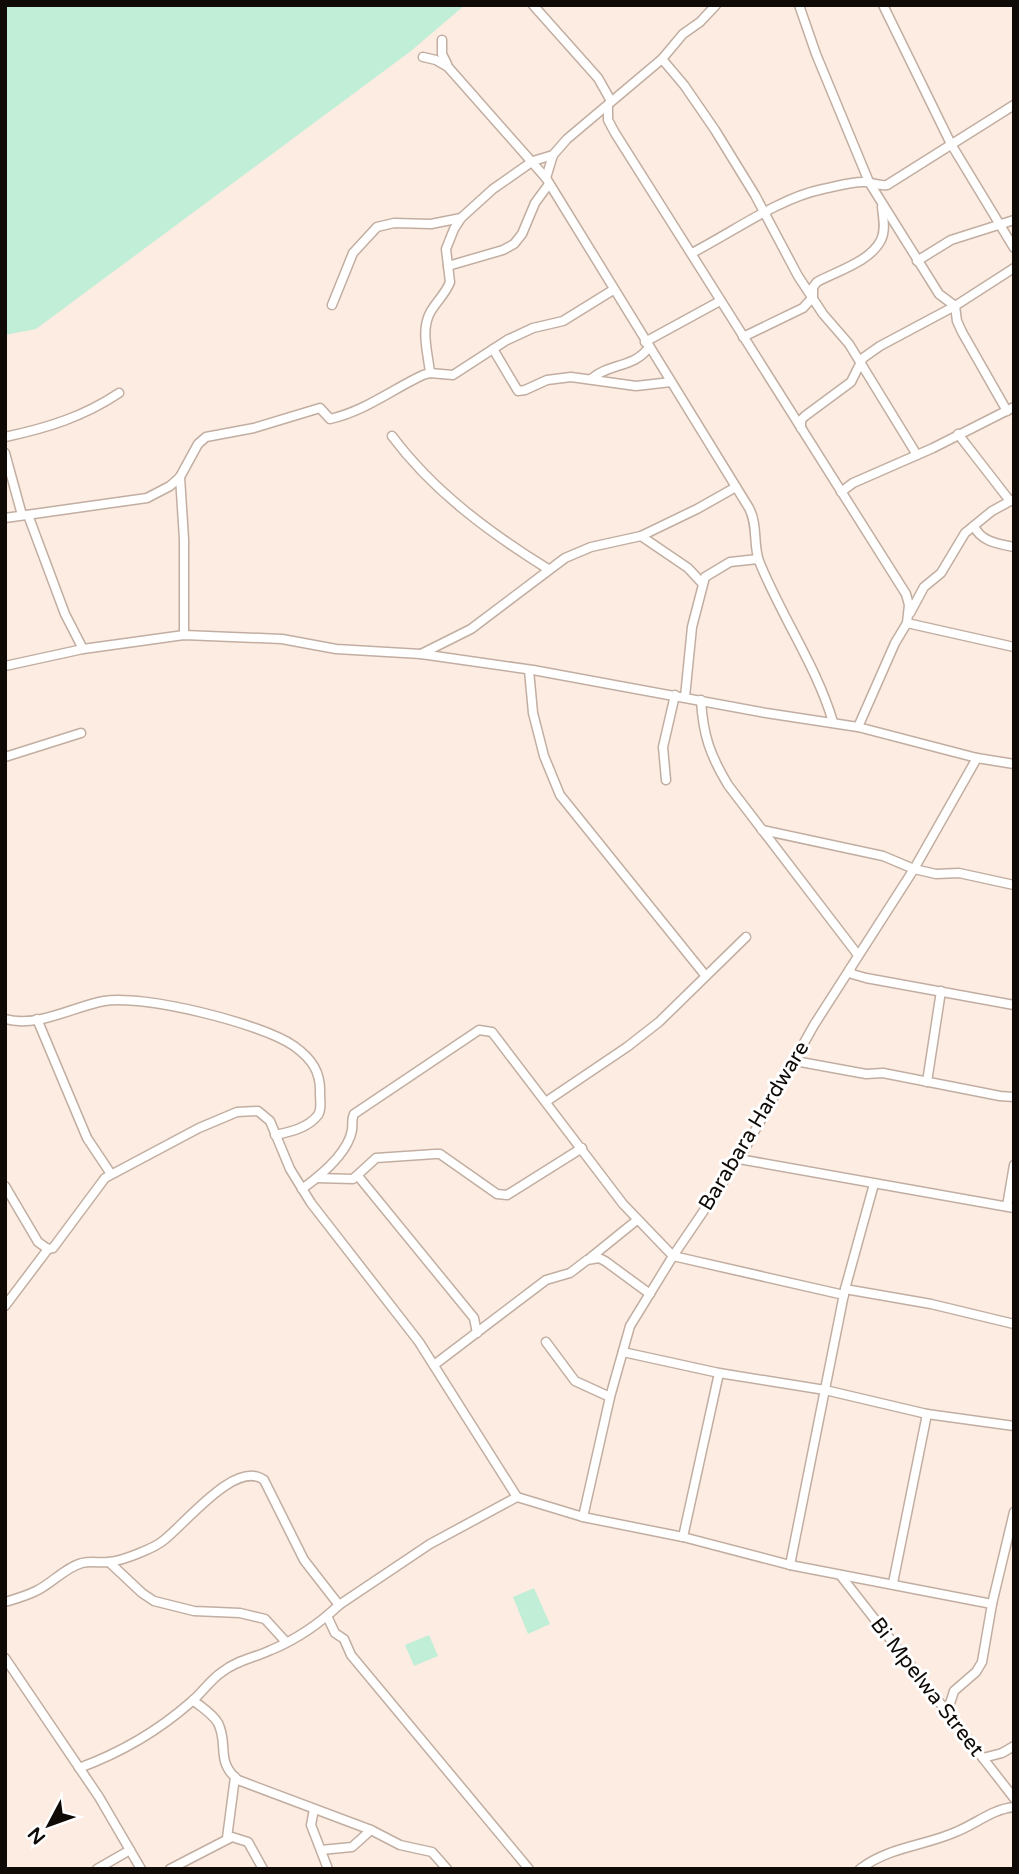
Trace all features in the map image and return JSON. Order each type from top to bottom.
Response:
[{"type":"street","points":[[533,5],[598,78],[610,104],[610,124],[906,594],[909,605],[908,619]]},
{"type":"street","points":[[448,266],[503,250],[514,244],[522,234],[529,214],[547,181],[553,155],[567,139],[662,59],[683,34],[700,22],[716,5]]},
{"type":"street","points":[[799,5],[816,54],[869,182],[939,294],[954,306],[957,321],[1010,409],[853,483],[841,492]]},
{"type":"street","points":[[883,5],[951,144],[1014,248]]},
{"type":"street","points":[[442,40],[442,54],[448,67],[533,161],[547,181],[736,486],[752,514],[758,559],[822,692],[833,722]]},
{"type":"street","points":[[423,57],[448,67]]},
{"type":"street","points":[[662,59],[715,130],[823,314],[849,344],[917,455]]},
{"type":"street","points":[[692,253],[791,200],[820,189],[869,182],[879,186],[887,185],[1014,105]]},
{"type":"street","points":[[592,120],[610,124]]},
{"type":"street","points":[[430,373],[426,324],[431,311],[450,282],[446,249],[454,229],[461,218],[493,189],[533,161],[553,155]]},
{"type":"street","points":[[743,337],[803,308],[813,297],[813,287],[817,282],[856,262],[881,240],[884,230],[881,204]]},
{"type":"street","points":[[332,305],[353,253],[377,227],[394,223],[431,224],[461,218]]},
{"type":"street","points":[[917,261],[951,240],[1014,220]]},
{"type":"street","points":[[801,430],[801,419],[851,382],[863,358],[1014,268]]},
{"type":"street","points":[[5,518],[147,498],[170,486],[180,477],[198,444],[206,437],[254,428],[320,408],[332,419],[374,404],[418,377],[430,373],[453,374],[533,328],[563,321],[613,290]]},
{"type":"street","points":[[591,379],[604,369],[639,359],[647,344],[720,302]]},
{"type":"street","points":[[493,349],[518,390],[525,390],[547,380],[571,377],[618,385],[645,386],[671,382]]},
{"type":"street","points":[[5,437],[68,421],[119,393]]},
{"type":"street","points":[[858,727],[924,587],[941,573],[960,540],[974,526],[992,511],[1012,500],[958,434]]},
{"type":"street","points":[[391,436],[412,462],[442,491],[548,569]]},
{"type":"street","points":[[5,453],[25,515],[65,614],[83,649]]},
{"type":"street","points":[[180,477],[184,539],[184,635]]},
{"type":"street","points":[[421,654],[471,629],[548,569],[576,552],[641,536],[688,514],[736,486]]},
{"type":"street","points":[[974,526],[976,533],[988,540],[1014,547]]},
{"type":"street","points":[[641,536],[688,568],[702,583]]},
{"type":"street","points":[[685,697],[690,641],[702,583],[711,572],[730,562],[758,559]]},
{"type":"street","points":[[908,619],[1014,646]]},
{"type":"street","points":[[5,666],[83,649],[184,635],[282,639],[336,649],[421,654],[529,670],[766,713],[833,722],[977,758],[1014,764]]},
{"type":"street","points":[[529,670],[533,713],[544,757],[560,795],[705,975]]},
{"type":"street","points":[[666,780],[663,747],[675,695]]},
{"type":"street","points":[[701,700],[704,736],[728,785],[858,955]]},
{"type":"street","points":[[5,757],[82,733]]},
{"type":"street","name":"Barabara Hardware","points":[[583,1517],[629,1326],[738,1159],[814,1025],[914,869],[977,758]]},
{"type":"street","points":[[762,830],[883,856],[914,869],[936,874],[959,873],[1014,885]]},
{"type":"street","points":[[547,1101],[627,1047],[659,1021],[746,937]]},
{"type":"street","points":[[850,968],[852,974],[857,976],[1014,1004]]},
{"type":"street","points":[[927,1082],[941,991]]},
{"type":"street","points":[[5,1019],[22,1022],[101,1001],[126,998],[212,1014],[275,1036],[296,1047],[318,1069],[321,1082],[318,1115],[295,1130],[275,1135]]},
{"type":"street","points":[[37,1019],[87,1138],[111,1174]]},
{"type":"street","points":[[302,1189],[333,1162],[348,1139],[354,1114],[480,1030],[492,1032],[637,1220],[673,1256],[845,1292],[931,1304],[1014,1324]]},
{"type":"street","points":[[795,1061],[866,1074],[883,1073],[1014,1097]]},
{"type":"street","points":[[5,1306],[48,1249],[56,1246],[99,1184],[111,1174],[199,1128],[237,1112],[251,1110],[262,1113],[270,1121],[290,1169],[302,1189],[434,1365],[517,1497],[583,1517],[683,1538],[790,1565],[992,1604]]},
{"type":"street","points":[[317,1178],[350,1180],[379,1157],[440,1154],[497,1194],[507,1195],[582,1147]]},
{"type":"street","points":[[738,1159],[1010,1207],[1014,1165]]},
{"type":"street","points":[[358,1176],[474,1318],[477,1333]]},
{"type":"street","points":[[790,1565],[845,1292],[874,1184]]},
{"type":"street","points":[[5,1186],[38,1242],[48,1249]]},
{"type":"street","points":[[434,1365],[546,1280],[570,1273],[637,1220]]},
{"type":"street","points":[[587,1260],[599,1258],[605,1261],[650,1294]]},
{"type":"street","points":[[546,1342],[575,1381],[610,1396]]},
{"type":"street","points":[[623,1352],[719,1373],[825,1390],[927,1414],[1014,1424]]},
{"type":"street","points":[[683,1538],[719,1373]]},
{"type":"street","points":[[893,1583],[927,1414]]},
{"type":"street","points":[[5,1602],[35,1592],[78,1564],[108,1562],[152,1548],[232,1481],[242,1475],[252,1474],[264,1480],[304,1560],[339,1605]]},
{"type":"street","points":[[79,1769],[101,1760],[164,1725],[222,1671],[242,1659],[265,1653],[286,1642],[430,1544],[517,1497]]},
{"type":"street","points":[[947,1713],[954,1691],[976,1672],[982,1662],[992,1604],[1011,1537],[1014,1512]]},
{"type":"street","points":[[108,1562],[142,1594],[154,1601],[194,1611],[240,1613],[265,1619],[286,1642]]},
{"type":"street","name":"Bi Mpelwa Street","points":[[841,1576],[1014,1798]]},
{"type":"street","points":[[327,1616],[335,1633],[344,1639],[348,1651],[364,1672],[526,1868]]},
{"type":"street","points":[[5,1658],[141,1869]]},
{"type":"street","points":[[193,1700],[217,1722],[224,1762],[235,1777],[371,1830],[400,1845],[432,1852],[447,1869]]},
{"type":"street","points":[[983,1758],[1002,1753],[1014,1746]]},
{"type":"street","points":[[227,1838],[235,1777]]},
{"type":"street","points":[[860,1869],[888,1853],[957,1832],[1000,1809],[1014,1807]]},
{"type":"street","points":[[314,1810],[312,1825],[328,1869]]},
{"type":"street","points":[[321,1850],[352,1847],[371,1830]]},
{"type":"street","points":[[170,1869],[227,1838],[241,1838],[248,1842],[263,1869]]},
{"type":"street","points":[[97,1869],[130,1850]]},
{"type":"green space","points":[[5,5],[465,5],[411,51],[36,329],[5,335]]},
{"type":"green space","points":[[534,1588],[550,1624],[528,1634],[513,1597]]},
{"type":"green space","points":[[429,1635],[438,1656],[414,1666],[405,1645]]}]
